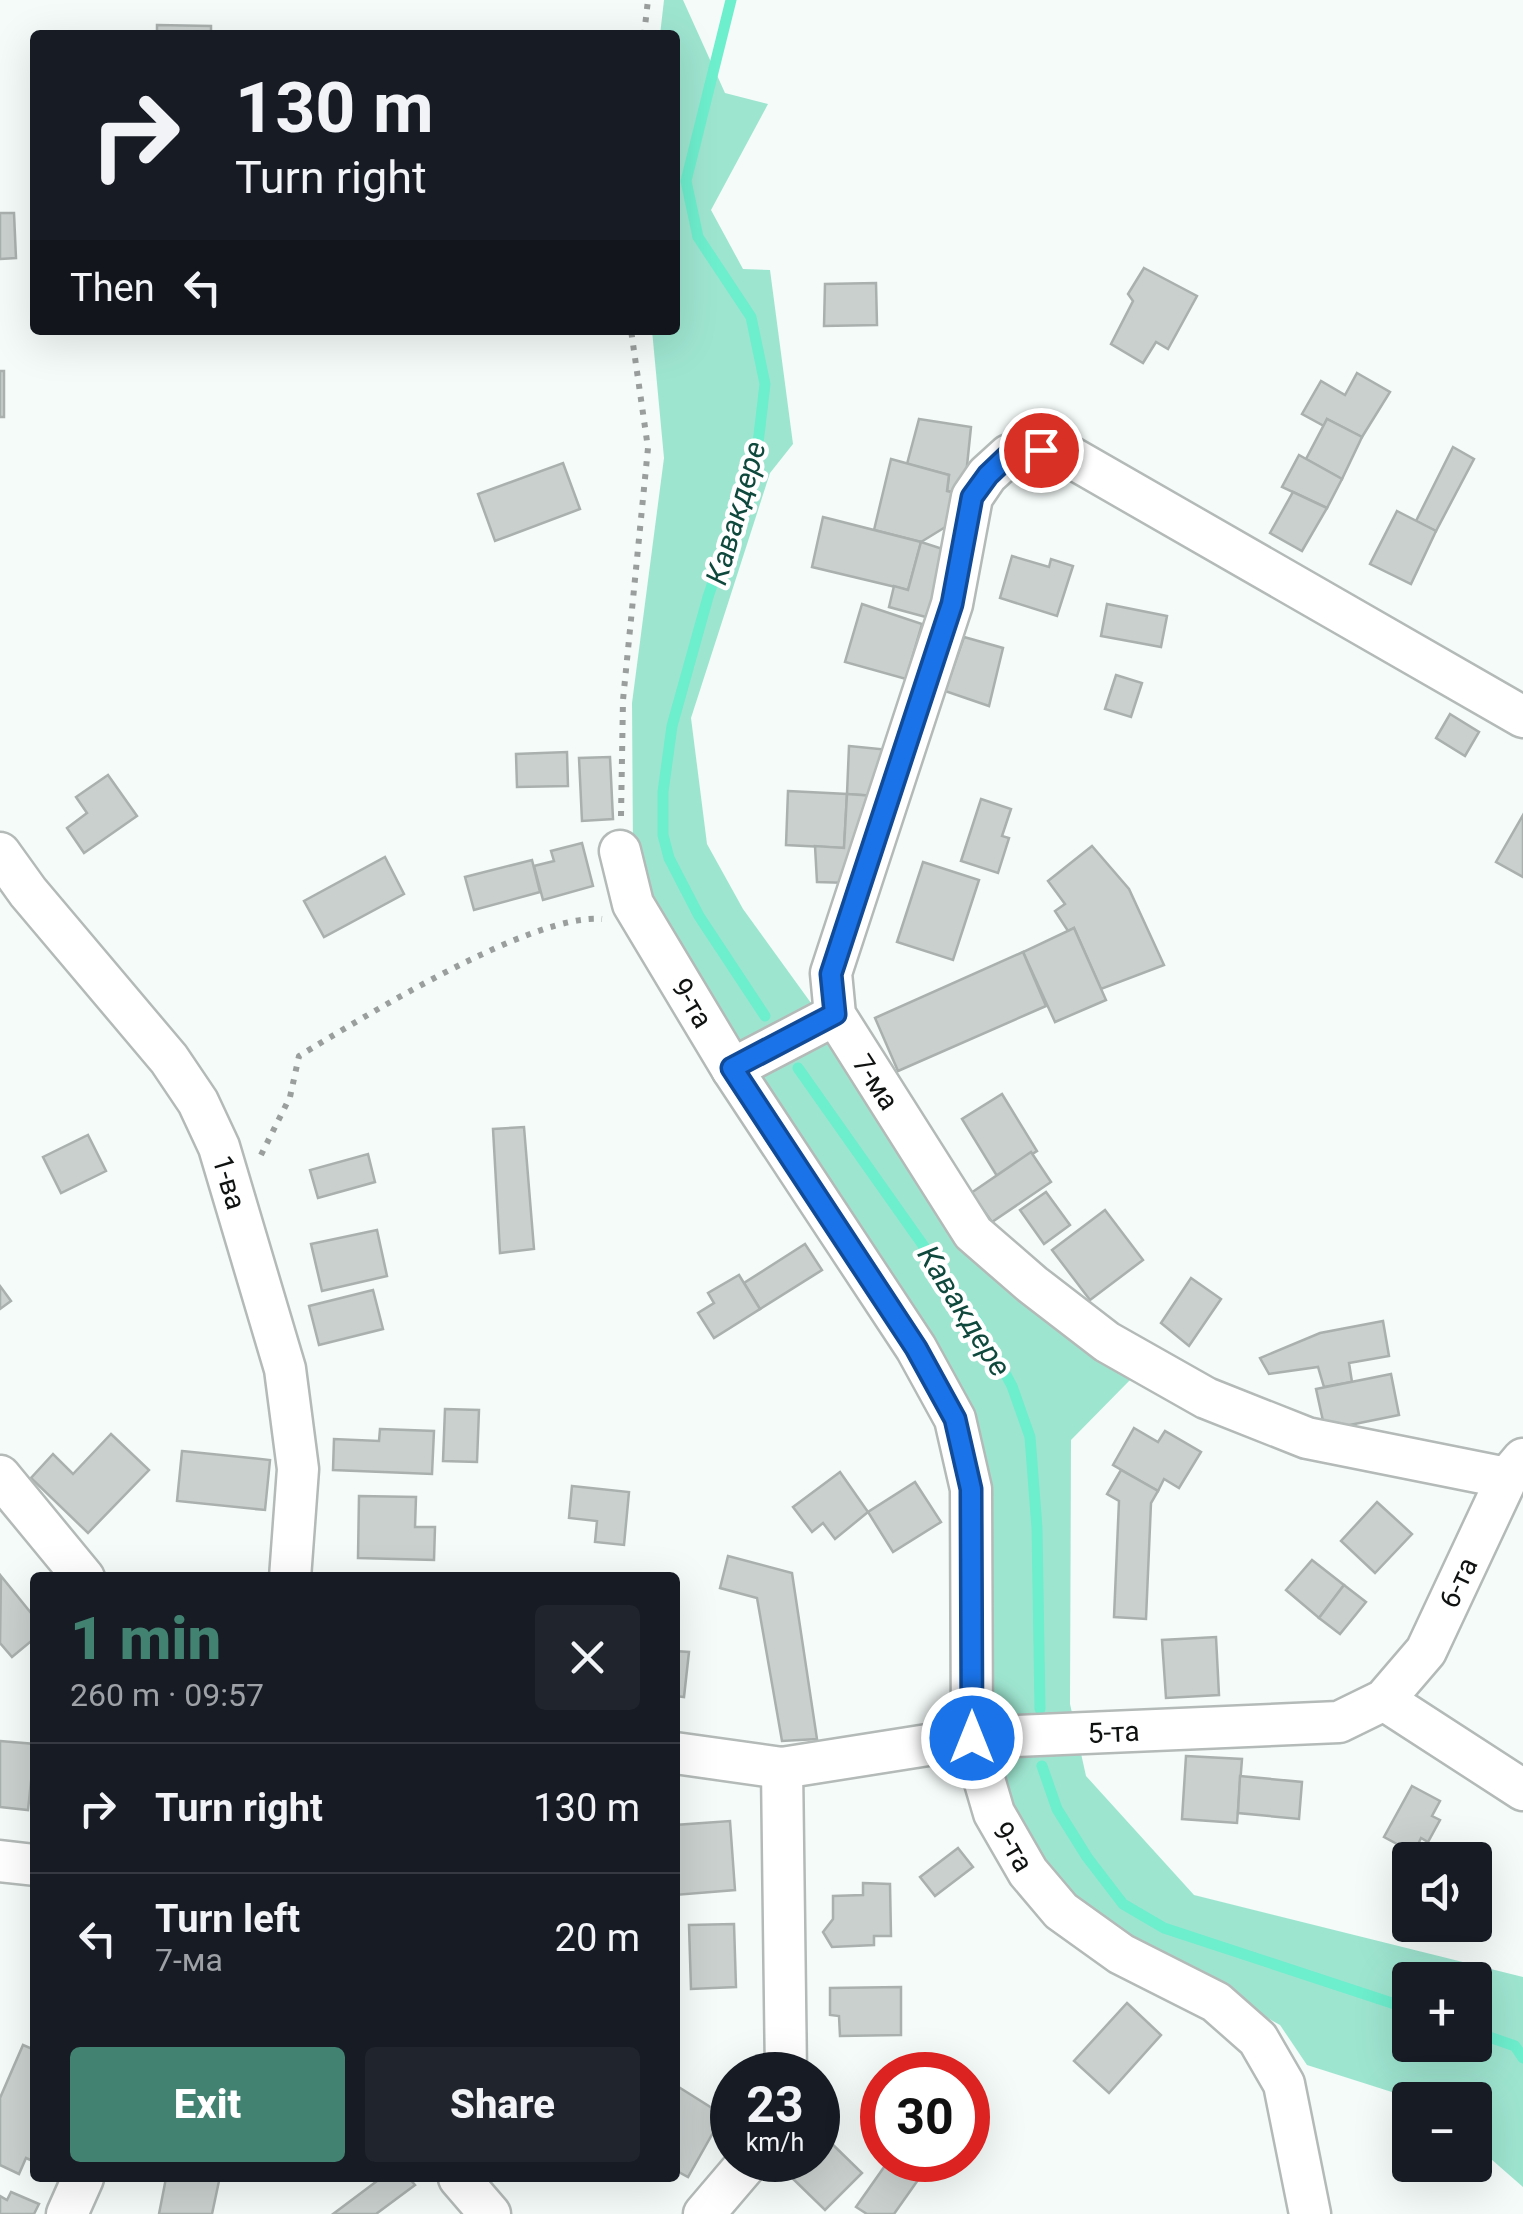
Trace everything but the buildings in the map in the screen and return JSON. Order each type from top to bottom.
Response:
[{"type":"street","points":[[732,1068],[835,1014],[831,974],[952,604],[972,497],[1009,455],[1041,450],[1066,455],[1523,716]]},
{"type":"street","name":"9-та","points":[[620,852],[633,904],[656,943],[732,1068],[916,1348],[955,1419],[971,1489],[972,1738],[994,1814],[1028,1872],[1062,1911],[1121,1954],[1216,2002],[1258,2040],[1284,2084],[1310,2214]]},
{"type":"street","name":"1-ва","points":[[0,853],[28,892],[169,1059],[198,1102],[219,1147],[286,1369],[298,1470],[290,1572]]},
{"type":"street","name":"7-ма","points":[[835,1014],[974,1233],[1032,1286],[1106,1342],[1206,1398],[1307,1438],[1515,1468]]},
{"type":"street","name":"6-та","points":[[1384,1700],[1426,1651],[1515,1468]]},
{"type":"street","points":[[0,1476],[79,1572]]},
{"type":"street","points":[[1384,1700],[1523,1790]]},
{"type":"street","name":"5-та","points":[[680,1754],[782,1768],[972,1738],[1339,1722],[1384,1700]]},
{"type":"street","points":[[782,1768],[786,2052]]},
{"type":"street","points":[[0,1861],[30,1864]]},
{"type":"street","points":[[67,2214],[81,2182]]},
{"type":"street","points":[[463,2182],[490,2214]]},
{"type":"street","points":[[704,2214],[731,2182]]},
{"type":"path","points":[[645,30],[648,0]]},
{"type":"path","points":[[620,852],[623,700],[641,551],[648,448],[632,335]]},
{"type":"path","points":[[234,1193],[265,1149],[290,1097],[299,1056],[340,1031],[481,955],[546,927],[596,918],[628,923],[656,943]]},
{"type":"green space","points":[[664,0],[683,0],[725,93],[768,104],[711,210],[743,269],[770,270],[793,444],[770,473],[691,718],[707,844],[743,909],[811,1003],[892,1130],[1080,1342],[1131,1379],[1071,1440],[1070,1704],[1086,1776],[1194,1895],[1463,1962],[1392,1962],[1392,2062],[1492,2062],[1492,1969],[1523,1977],[1523,2187],[1492,2160],[1492,2082],[1392,2082],[1392,2092],[1307,2065],[1280,2025],[1097,1923],[1040,1869],[991,1761],[984,1458],[645,902],[633,849],[632,703],[664,458],[652,335],[680,335],[680,30],[661,30]]},
{"type":"waterway","name":"Кавакдере","points":[[731,0],[686,181],[698,237],[751,317],[765,384],[757,452],[708,597],[672,726],[663,792],[663,835],[669,858],[699,916],[765,1016]]},
{"type":"waterway","name":"Кавакдере","points":[[798,1068],[978,1323],[1012,1386],[1030,1437],[1037,1528],[1040,1709]]},
{"type":"waterway","name":"Кавакдере","points":[[1042,1766],[1057,1809],[1123,1904],[1164,1928],[1392,2003]]},
{"type":"waterway","name":"Кавакдере","points":[[1492,2038],[1515,2046],[1523,2058]]},
{"type":"route","points":[[972,1738],[971,1489],[955,1419],[916,1348],[732,1068],[835,1014],[831,974],[952,604],[972,497],[1009,455],[1041,450]]}]
